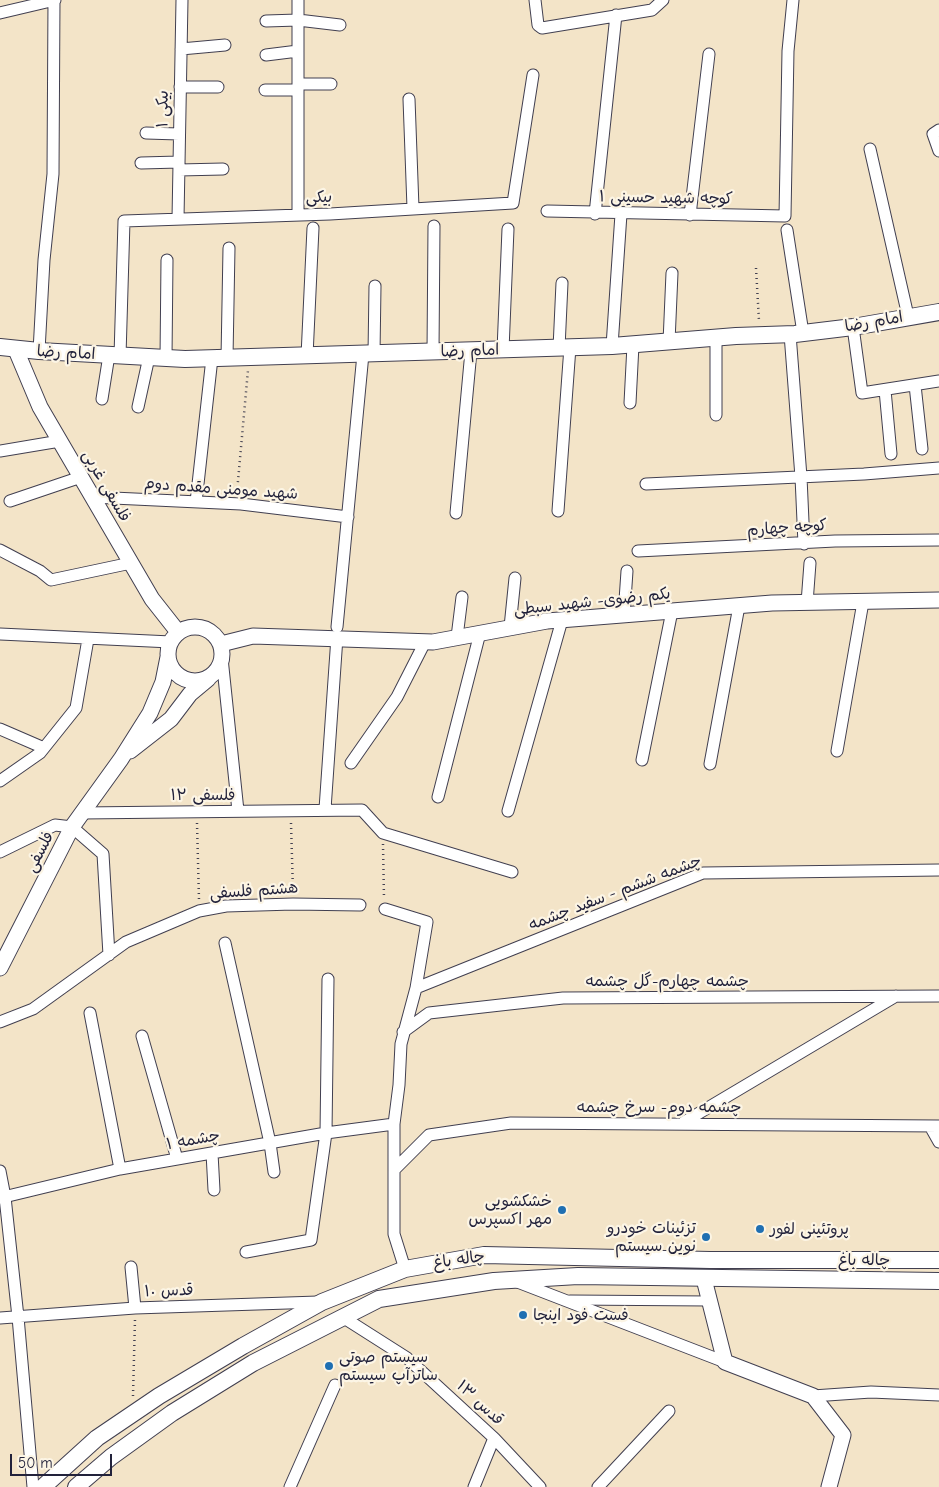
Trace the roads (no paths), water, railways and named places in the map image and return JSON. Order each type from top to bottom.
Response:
[{"type":"main road","name":"امام رضا","points":[[8,348],[166,358],[220,358],[612,346],[854,327],[939,312]]},
{"type":"main road","name":"چاله باغ","points":[[43,1487],[97,1438],[132,1414],[243,1346],[322,1302],[405,1269],[484,1255],[710,1260],[939,1260]]},
{"type":"main road","name":"چاله باغ","points":[[80,1486],[111,1457],[172,1413],[253,1363],[341,1316],[379,1299],[454,1285],[578,1276],[939,1281]]},
{"type":"street","points":[[0,13],[54,0],[53,166],[44,260],[39,351]]},
{"type":"street","name":"۱ بیکی","points":[[178,219],[182,0]]},
{"type":"street","points":[[298,0],[298,214]]},
{"type":"street","points":[[534,0],[538,25],[542,28],[652,10],[663,0]]},
{"type":"street","name":"کوچه شهید حسینی ۱","points":[[547,212],[785,216],[788,51],[793,0]]},
{"type":"street","points":[[595,214],[616,16]]},
{"type":"street","points":[[266,21],[298,20],[340,25]]},
{"type":"street","points":[[181,49],[225,45]]},
{"type":"street","points":[[266,55],[298,51]]},
{"type":"street","points":[[690,215],[709,54]]},
{"type":"street","name":"بیکی","points":[[114,355],[124,221],[330,214],[513,203],[533,75]]},
{"type":"street","points":[[266,90],[331,84]]},
{"type":"street","points":[[180,87],[218,87]]},
{"type":"street","points":[[409,99],[413,208]]},
{"type":"street","points":[[939,130],[933,134],[939,151]]},
{"type":"street","points":[[146,133],[179,134]]},
{"type":"street","points":[[870,149],[908,316]]},
{"type":"street","points":[[141,163],[223,169]]},
{"type":"street","points":[[612,346],[621,214]]},
{"type":"street","points":[[433,352],[434,226]]},
{"type":"street","points":[[307,356],[313,228]]},
{"type":"street","points":[[503,350],[508,229]]},
{"type":"street","points":[[787,230],[796,333],[804,544]]},
{"type":"street","points":[[196,502],[220,358],[229,248]]},
{"type":"street","points":[[166,358],[167,260]]},
{"type":"street","points":[[669,342],[672,273]]},
{"type":"street","points":[[558,511],[565,347],[562,284]]},
{"type":"street","points":[[325,809],[337,632],[348,516],[375,286]]},
{"type":"street","points":[[854,327],[862,393],[939,381]]},
{"type":"street","points":[[716,338],[716,415]]},
{"type":"street","points":[[630,403],[633,344]]},
{"type":"street","name":"فلسفی غربی","points":[[8,348],[40,407],[152,599],[172,644]]},
{"type":"street","points":[[456,513],[471,351]]},
{"type":"street","points":[[102,399],[114,355]]},
{"type":"street","points":[[138,407],[149,357]]},
{"type":"street","points":[[916,385],[922,449]]},
{"type":"street","points":[[885,390],[891,454]]},
{"type":"street","points":[[0,451],[60,441]]},
{"type":"street","points":[[646,484],[939,468]]},
{"type":"street","points":[[10,501],[81,477]]},
{"type":"street","name":"شهید مومنی مقدم دوم","points":[[92,497],[236,503],[348,516]]},
{"type":"street","name":"کوچه چهارم","points":[[638,551],[871,540],[939,540]]},
{"type":"street","points":[[0,550],[27,564],[51,580],[131,563]]},
{"type":"street","points":[[807,602],[810,563]]},
{"type":"street","points":[[624,615],[627,571]]},
{"type":"street","points":[[510,627],[515,578]]},
{"type":"street","points":[[457,637],[462,597]]},
{"type":"street","name":"یکم رضوی- شهید سبطی","points":[[221,650],[253,636],[337,632],[426,642],[562,620],[807,602],[939,600]]},
{"type":"street","points":[[837,752],[863,602]]},
{"type":"street","points":[[710,764],[739,606]]},
{"type":"street","points":[[642,760],[672,611]]},
{"type":"street","points":[[508,811],[562,620]]},
{"type":"street","points":[[121,759],[150,713],[163,682],[172,644],[188,627],[200,626],[213,632],[221,650],[238,811]]},
{"type":"street","points":[[438,796],[480,633]]},
{"type":"street","points":[[0,634],[172,644]]},
{"type":"street","points":[[0,781],[40,753],[76,708],[88,639]]},
{"type":"street","points":[[351,763],[397,697],[426,642]]},
{"type":"street","points":[[172,644],[174,671],[184,679],[195,681],[212,675]]},
{"type":"street","points":[[121,759],[171,719],[190,694],[212,675],[221,650]]},
{"type":"street","points":[[0,729],[44,748]]},
{"type":"street","name":"فلسفی","points":[[0,968],[72,827],[121,759]]},
{"type":"street","name":"۱۲ فلسفی","points":[[81,813],[197,810],[362,810],[382,833],[512,872]]},
{"type":"street","points":[[0,852],[55,824],[72,827],[103,854],[110,955]]},
{"type":"street","name":"چشمه ششم - سفید چشمه","points":[[416,988],[703,873],[939,870]]},
{"type":"street","name":"هشتم فلسفی","points":[[0,1022],[33,1009],[126,942],[199,911],[226,906],[360,905]]},
{"type":"street","points":[[385,909],[427,922],[416,988],[403,1032],[394,1124],[394,1234],[405,1269]]},
{"type":"street","points":[[225,943],[270,1143],[274,1172]]},
{"type":"street","points":[[246,1252],[311,1240],[326,1133],[328,979]]},
{"type":"street","points":[[682,1123],[896,996]]},
{"type":"street","name":"چشمه چهارم-گل چشمه","points":[[403,1032],[429,1013],[563,998],[939,996]]},
{"type":"street","points":[[90,1013],[120,1169]]},
{"type":"street","points":[[142,1036],[178,1159]]},
{"type":"street","name":"چشمه دوم- سرخ چشمه","points":[[394,1170],[429,1135],[511,1123],[934,1126]]},
{"type":"street","name":"چشمه ۱","points":[[3,1198],[120,1169],[326,1133],[394,1124]]},
{"type":"street","points":[[934,1126],[939,1142]]},
{"type":"street","points":[[212,1153],[214,1190]]},
{"type":"street","points":[[0,1170],[18,1317],[33,1487]]},
{"type":"street","points":[[131,1267],[135,1308]]},
{"type":"street","points":[[704,1279],[725,1362]]},
{"type":"street","points":[[511,1280],[812,1396],[871,1392],[939,1395]]},
{"type":"street","points":[[560,1300],[709,1301]]},
{"type":"street","name":"قدس ۱۰","points":[[0,1318],[135,1308],[322,1302]]},
{"type":"street","name":"قدس ۱۳","points":[[341,1316],[407,1358],[494,1438],[540,1487]]},
{"type":"street","points":[[290,1487],[335,1385]]},
{"type":"street","points":[[812,1396],[843,1435],[835,1472],[829,1487]]},
{"type":"street","points":[[598,1487],[669,1411]]},
{"type":"street","points":[[474,1487],[494,1438]]},
{"type":"place","name":"خشکشویی مهر اکسپرس","points":[[562,1210]]},
{"type":"place","name":"پروتئینی لفور","points":[[760,1229]]},
{"type":"place","name":"تزئینات خودرو نوین سیستم","points":[[706,1237]]},
{"type":"place","name":"فست فود اينجا","points":[[523,1315]]},
{"type":"place","name":"سیستم صوتی ساترآپ سیستم","points":[[329,1366]]}]
